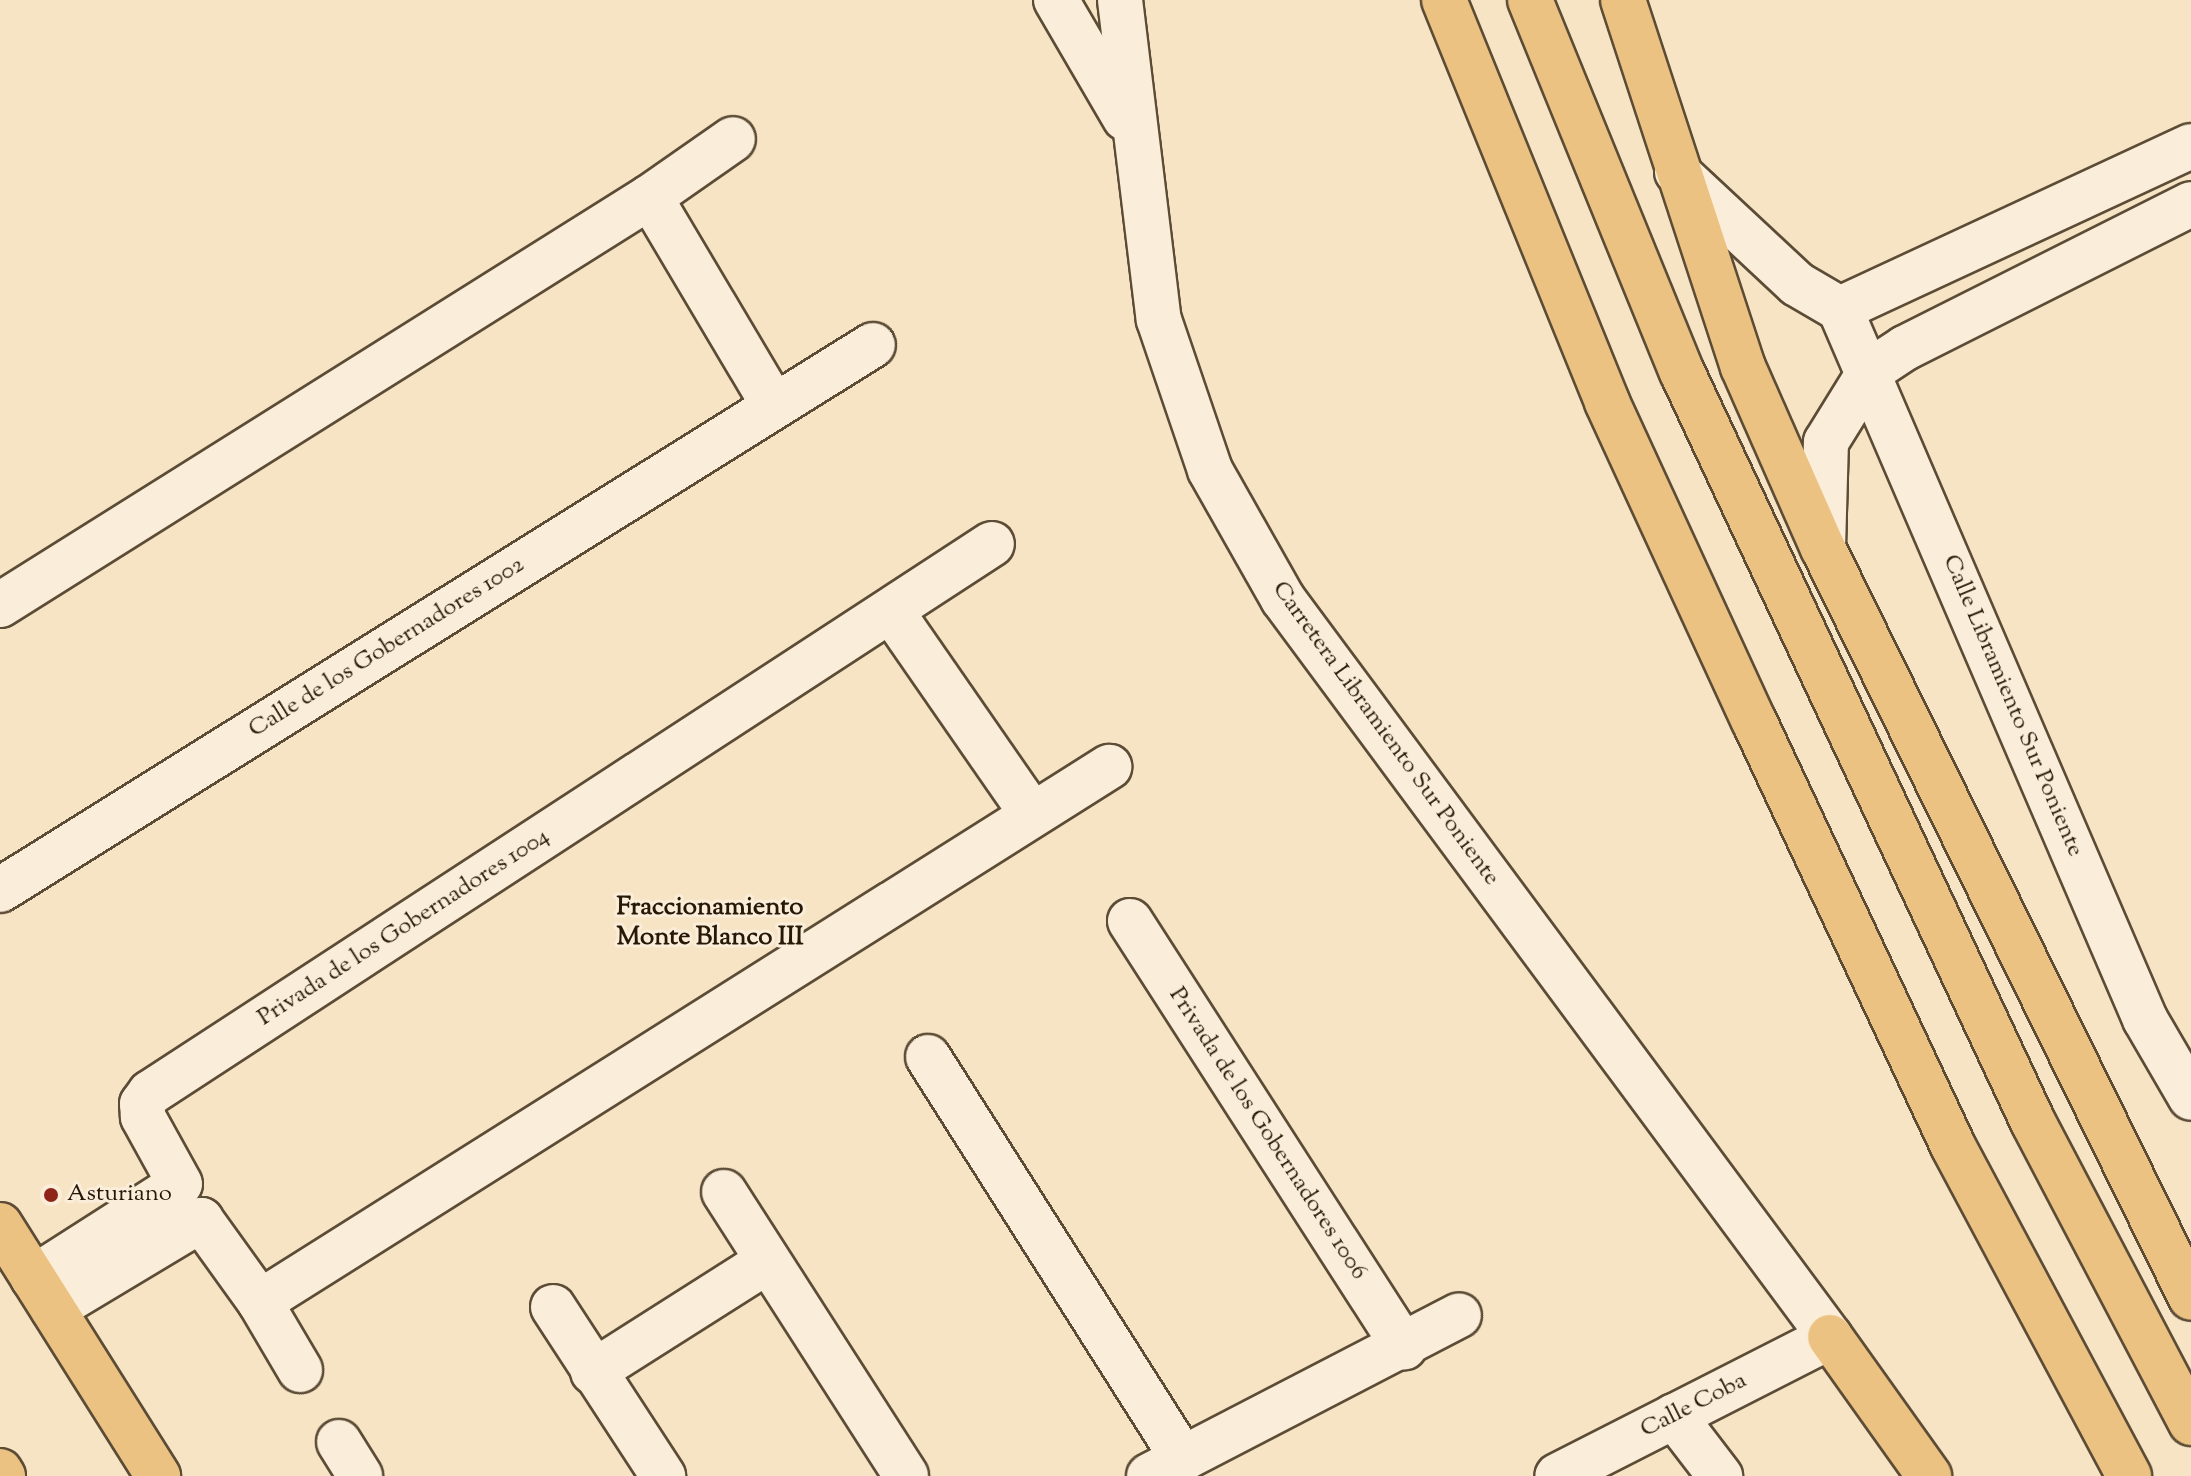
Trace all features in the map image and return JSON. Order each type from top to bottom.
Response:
[{"type":"main road","points":[[1444,0],[1607,402],[1754,721],[1953,1146],[2129,1476]]},
{"type":"main road","points":[[1530,0],[1689,386],[2033,1122],[2191,1423]]},
{"type":"main road","points":[[1623,0],[1743,367],[1823,548],[2191,1298]]},
{"type":"main road","points":[[0,1225],[158,1476]]},
{"type":"main road","points":[[1830,1337],[1929,1476]]},
{"type":"street","points":[[1056,0],[1133,130]]},
{"type":"street","name":"Carretera Libramiento Sur Poniente","points":[[1120,0],[1133,130],[1159,320],[1210,470],[1283,599],[1830,1337]]},
{"type":"street","points":[[0,605],[650,197],[733,139]]},
{"type":"street","points":[[1677,172],[1797,284],[1840,309],[2191,146]]},
{"type":"street","points":[[650,197],[774,406]]},
{"type":"street","points":[[1823,548],[1826,442],[1887,360],[2191,204]]},
{"type":"street","points":[[1882,291],[1887,360]]},
{"type":"street","name":"Calle Libramiento Sur Poniente","points":[[1840,309],[1887,360],[2145,1019],[2191,1098]]},
{"type":"street","name":"Calle de los Gobernadores 1002","points":[[0,890],[873,345]]},
{"type":"street","name":"Privada de los Gobernadores 1004","points":[[300,1370],[260,1302],[191,1202],[143,1117],[142,1104],[150,1093],[992,544]]},
{"type":"street","points":[[892,612],[1032,814]]},
{"type":"street","points":[[260,1302],[1109,767]]},
{"type":"street","name":"Privada de los Gobernadores 1006","points":[[1130,921],[1404,1347]]},
{"type":"street","points":[[928,1057],[1166,1467],[1404,1347],[1459,1315]]},
{"type":"street","points":[[724,1192],[766,1262],[906,1476]]},
{"type":"street","points":[[43,1294],[191,1202]]},
{"type":"street","points":[[593,1372],[766,1262]]},
{"type":"street","points":[[553,1307],[663,1476]]},
{"type":"street","name":"Calle Coba","points":[[1557,1476],[1830,1337]]},
{"type":"street","points":[[1674,1416],[1720,1476]]},
{"type":"place","name":"Asturiano","points":[[51,1195]]},
{"type":"district","name":"Fraccionamiento Monte Blanco III","points":[[710,923]]}]
